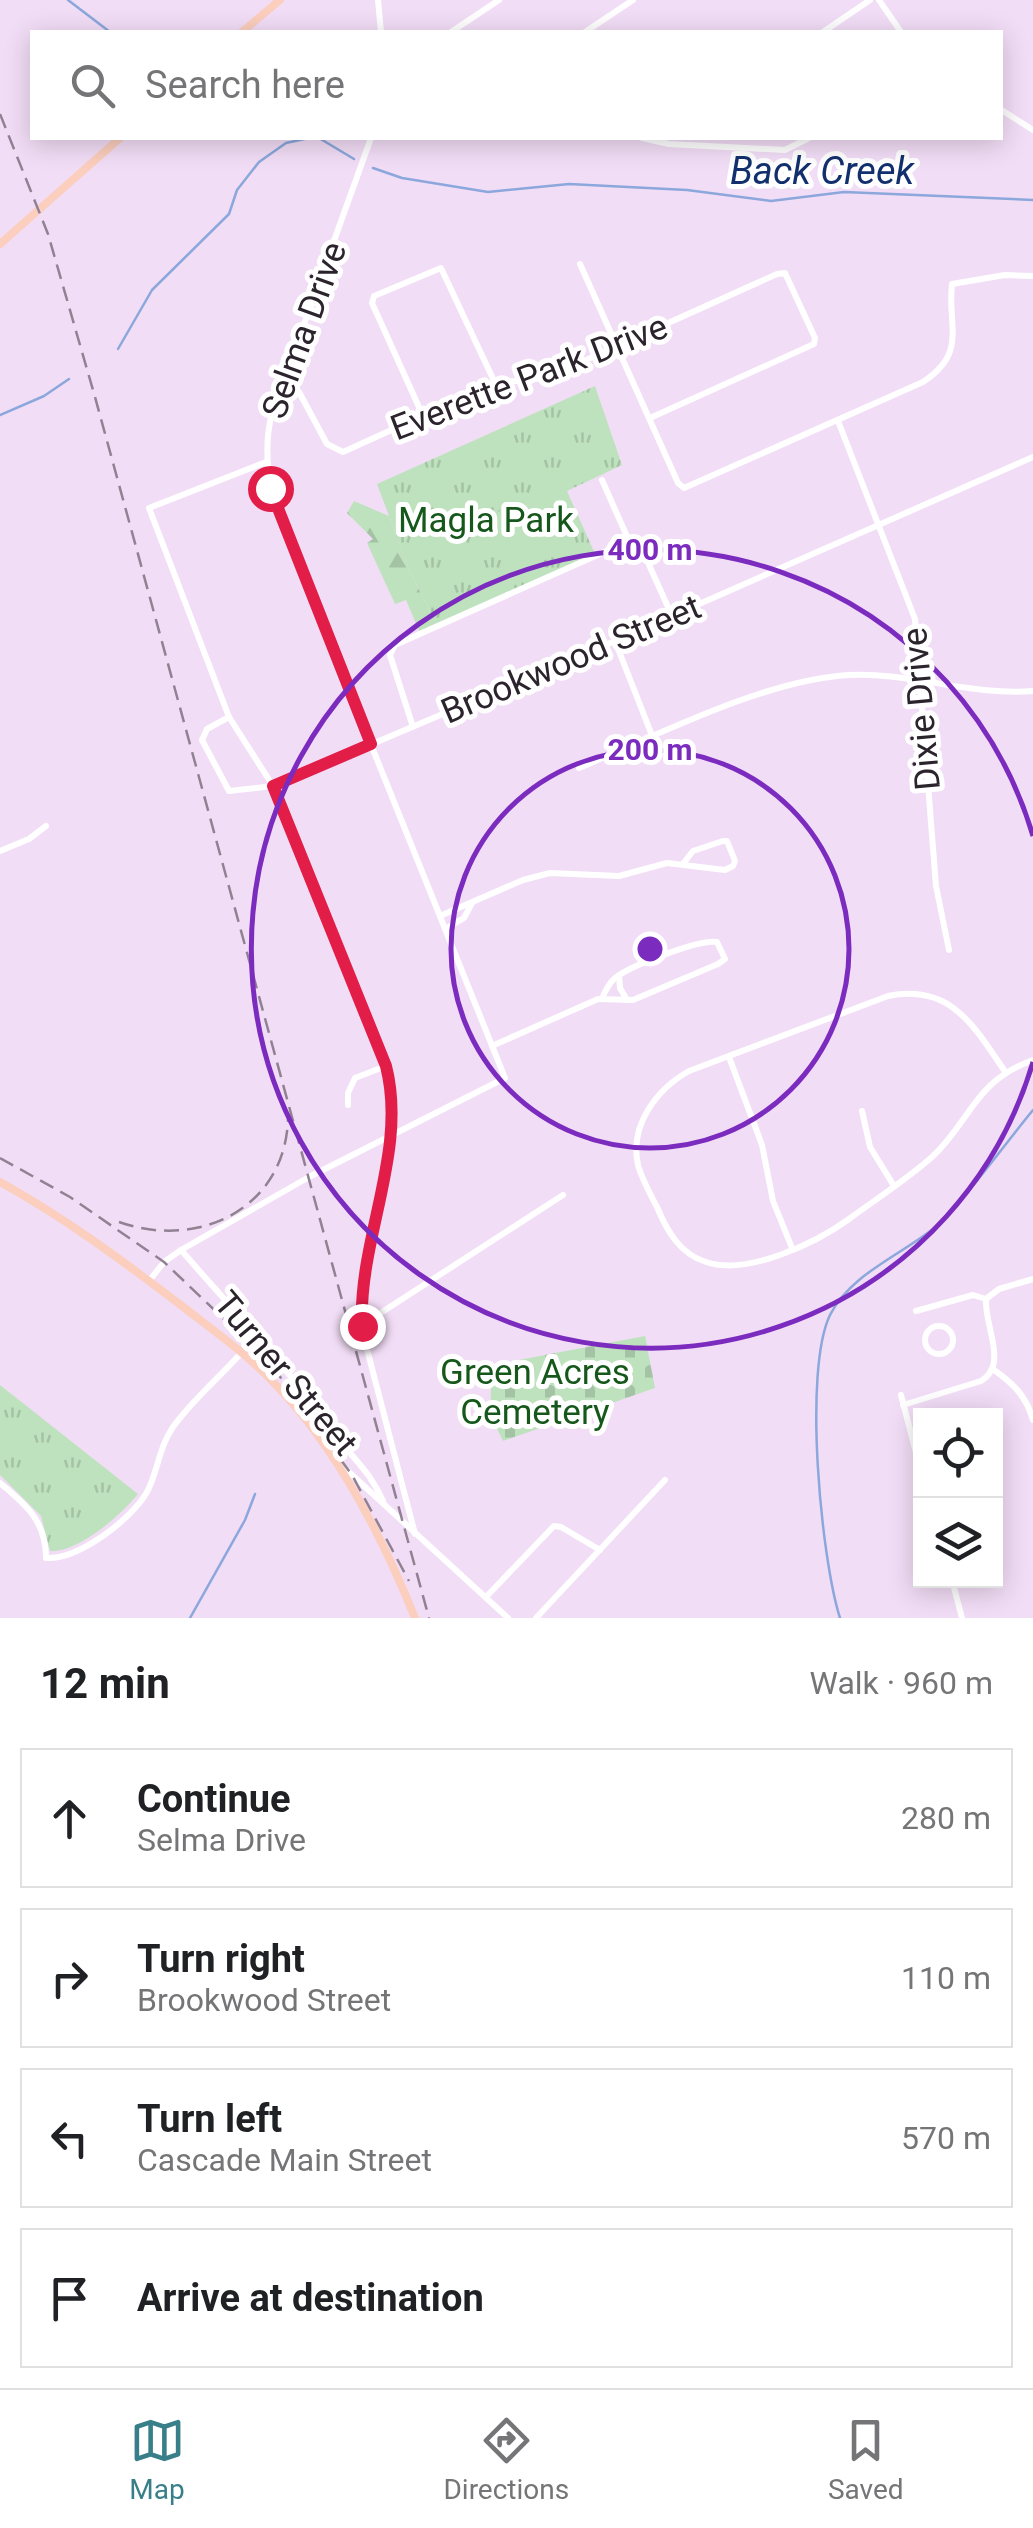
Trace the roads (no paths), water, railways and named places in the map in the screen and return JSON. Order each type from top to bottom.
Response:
[{"type":"main road","points":[[244,30],[280,0]]},
{"type":"main road","points":[[0,244],[118,140]]},
{"type":"main road","points":[[0,1182],[75,1226],[149,1280],[242,1352],[278,1386],[330,1454],[401,1584],[415,1618]]},
{"type":"street","points":[[378,0],[382,30]]},
{"type":"street","points":[[454,30],[499,0]]},
{"type":"street","points":[[589,30],[633,0]]},
{"type":"street","points":[[826,30],[870,0]]},
{"type":"street","points":[[879,0],[900,30]]},
{"type":"street","points":[[1003,112],[1033,130]]},
{"type":"street","name":"Selma Drive","points":[[370,140],[267,432],[266,462],[276,507],[505,1078],[391,1135]]},
{"type":"street","points":[[651,140],[786,150],[806,140]]},
{"type":"street","points":[[580,264],[678,483],[684,488],[923,382],[945,364],[954,335],[952,284],[1005,275],[1033,276]]},
{"type":"street","points":[[423,416],[372,303],[374,296],[441,268],[494,384]]},
{"type":"street","name":"Everette Park Drive","points":[[282,386],[299,392],[326,444],[336,450],[349,450],[494,384],[546,378],[777,274],[786,274],[815,338],[814,344],[650,418]]},
{"type":"street","name":"Dixie Drive","points":[[838,421],[915,618],[936,886],[948,950]]},
{"type":"street","name":"Brookwood Street","points":[[273,786],[1033,457]]},
{"type":"street","points":[[266,462],[149,508],[229,717],[273,786],[386,1066],[394,1108],[391,1135],[360,1295],[362,1326],[415,1534]]},
{"type":"street","points":[[602,480],[629,541]]},
{"type":"street","points":[[413,727],[390,655],[394,645],[629,541],[638,538],[672,616]]},
{"type":"street","points":[[615,641],[654,738]]},
{"type":"street","points":[[579,768],[728,706],[821,678],[877,675],[984,692],[1033,692]]},
{"type":"street","points":[[229,717],[207,729],[202,740],[229,791],[273,786]]},
{"type":"street","points":[[0,851],[29,839],[46,826]]},
{"type":"street","points":[[440,916],[523,880],[550,873],[607,877],[667,863],[682,865],[725,870],[735,861],[727,841],[722,841],[693,851],[682,865]]},
{"type":"street","points":[[445,929],[464,918],[472,902]]},
{"type":"street","points":[[492,1046],[602,999],[633,1000],[718,964],[725,954],[720,944],[708,940],[620,975],[602,999]]},
{"type":"street","points":[[620,975],[620,988],[627,1000]]},
{"type":"street","points":[[1006,1073],[970,1019],[937,998],[918,994],[888,996],[669,1082],[643,1119],[638,1137],[639,1168],[666,1228],[680,1246],[709,1264],[754,1264],[834,1229],[894,1186],[932,1157],[973,1102],[1006,1073],[1033,1060]]},
{"type":"street","points":[[729,1057],[762,1144],[773,1201],[792,1248]]},
{"type":"street","points":[[348,1105],[348,1093],[355,1078],[386,1066]]},
{"type":"street","points":[[862,1112],[870,1147],[894,1186]]},
{"type":"street","points":[[149,1280],[181,1250],[391,1135]]},
{"type":"street","points":[[362,1326],[562,1196]]},
{"type":"street","name":"Turner Street","points":[[181,1250],[287,1370],[366,1468],[382,1501]]},
{"type":"street","points":[[986,1299],[999,1289],[1033,1279]]},
{"type":"street","points":[[916,1311],[973,1295],[986,1299]]},
{"type":"street","points":[[903,1405],[981,1381],[994,1370],[986,1299]]},
{"type":"street","points":[[930,1308],[935,1326]]},
{"type":"street","points":[[935,1326],[946,1328],[953,1338],[951,1346],[941,1354],[932,1353],[924,1343],[925,1334],[935,1326]]},
{"type":"street","points":[[0,1484],[41,1524],[46,1558],[76,1553],[139,1503],[176,1423],[242,1352]]},
{"type":"street","points":[[994,1370],[1019,1389],[1033,1420]]},
{"type":"street","points":[[900,1395],[913,1442]]},
{"type":"street","points":[[330,1454],[508,1618]]},
{"type":"street","points":[[536,1618],[665,1480]]},
{"type":"street","points":[[486,1597],[554,1526],[600,1550]]},
{"type":"street","points":[[954,1588],[962,1618]]},
{"type":"waterway","points":[[68,0],[107,30]]},
{"type":"waterway","name":"Back Creek","points":[[118,349],[152,290],[229,214],[237,190],[259,162],[286,143],[300,140]]},
{"type":"waterway","name":"Back Creek","points":[[322,140],[354,159]]},
{"type":"waterway","name":"Back Creek","points":[[373,168],[402,178],[488,192],[569,184],[687,190],[771,201],[844,192],[1033,200]]},
{"type":"waterway","name":"Back Creek","points":[[0,415],[44,396],[69,379]]},
{"type":"waterway","points":[[840,1618],[821,1511],[816,1420],[822,1342],[830,1315],[853,1285],[946,1217],[1033,1110]]},
{"type":"waterway","points":[[190,1618],[245,1520],[255,1494]]},
{"type":"railway","points":[[0,114],[48,234],[95,397],[429,1618]]},
{"type":"railway","points":[[119,1222],[178,1230],[232,1215],[254,1199],[271,1177],[283,1150],[288,1119]]},
{"type":"railway","points":[[0,1158],[70,1197],[164,1262],[270,1363],[352,1475],[409,1581]]},
{"type":"park label","name":"Magla Park","points":[[486,520]]},
{"type":"park label","name":"Green Acres Cemetery","points":[[535,1392]]}]
